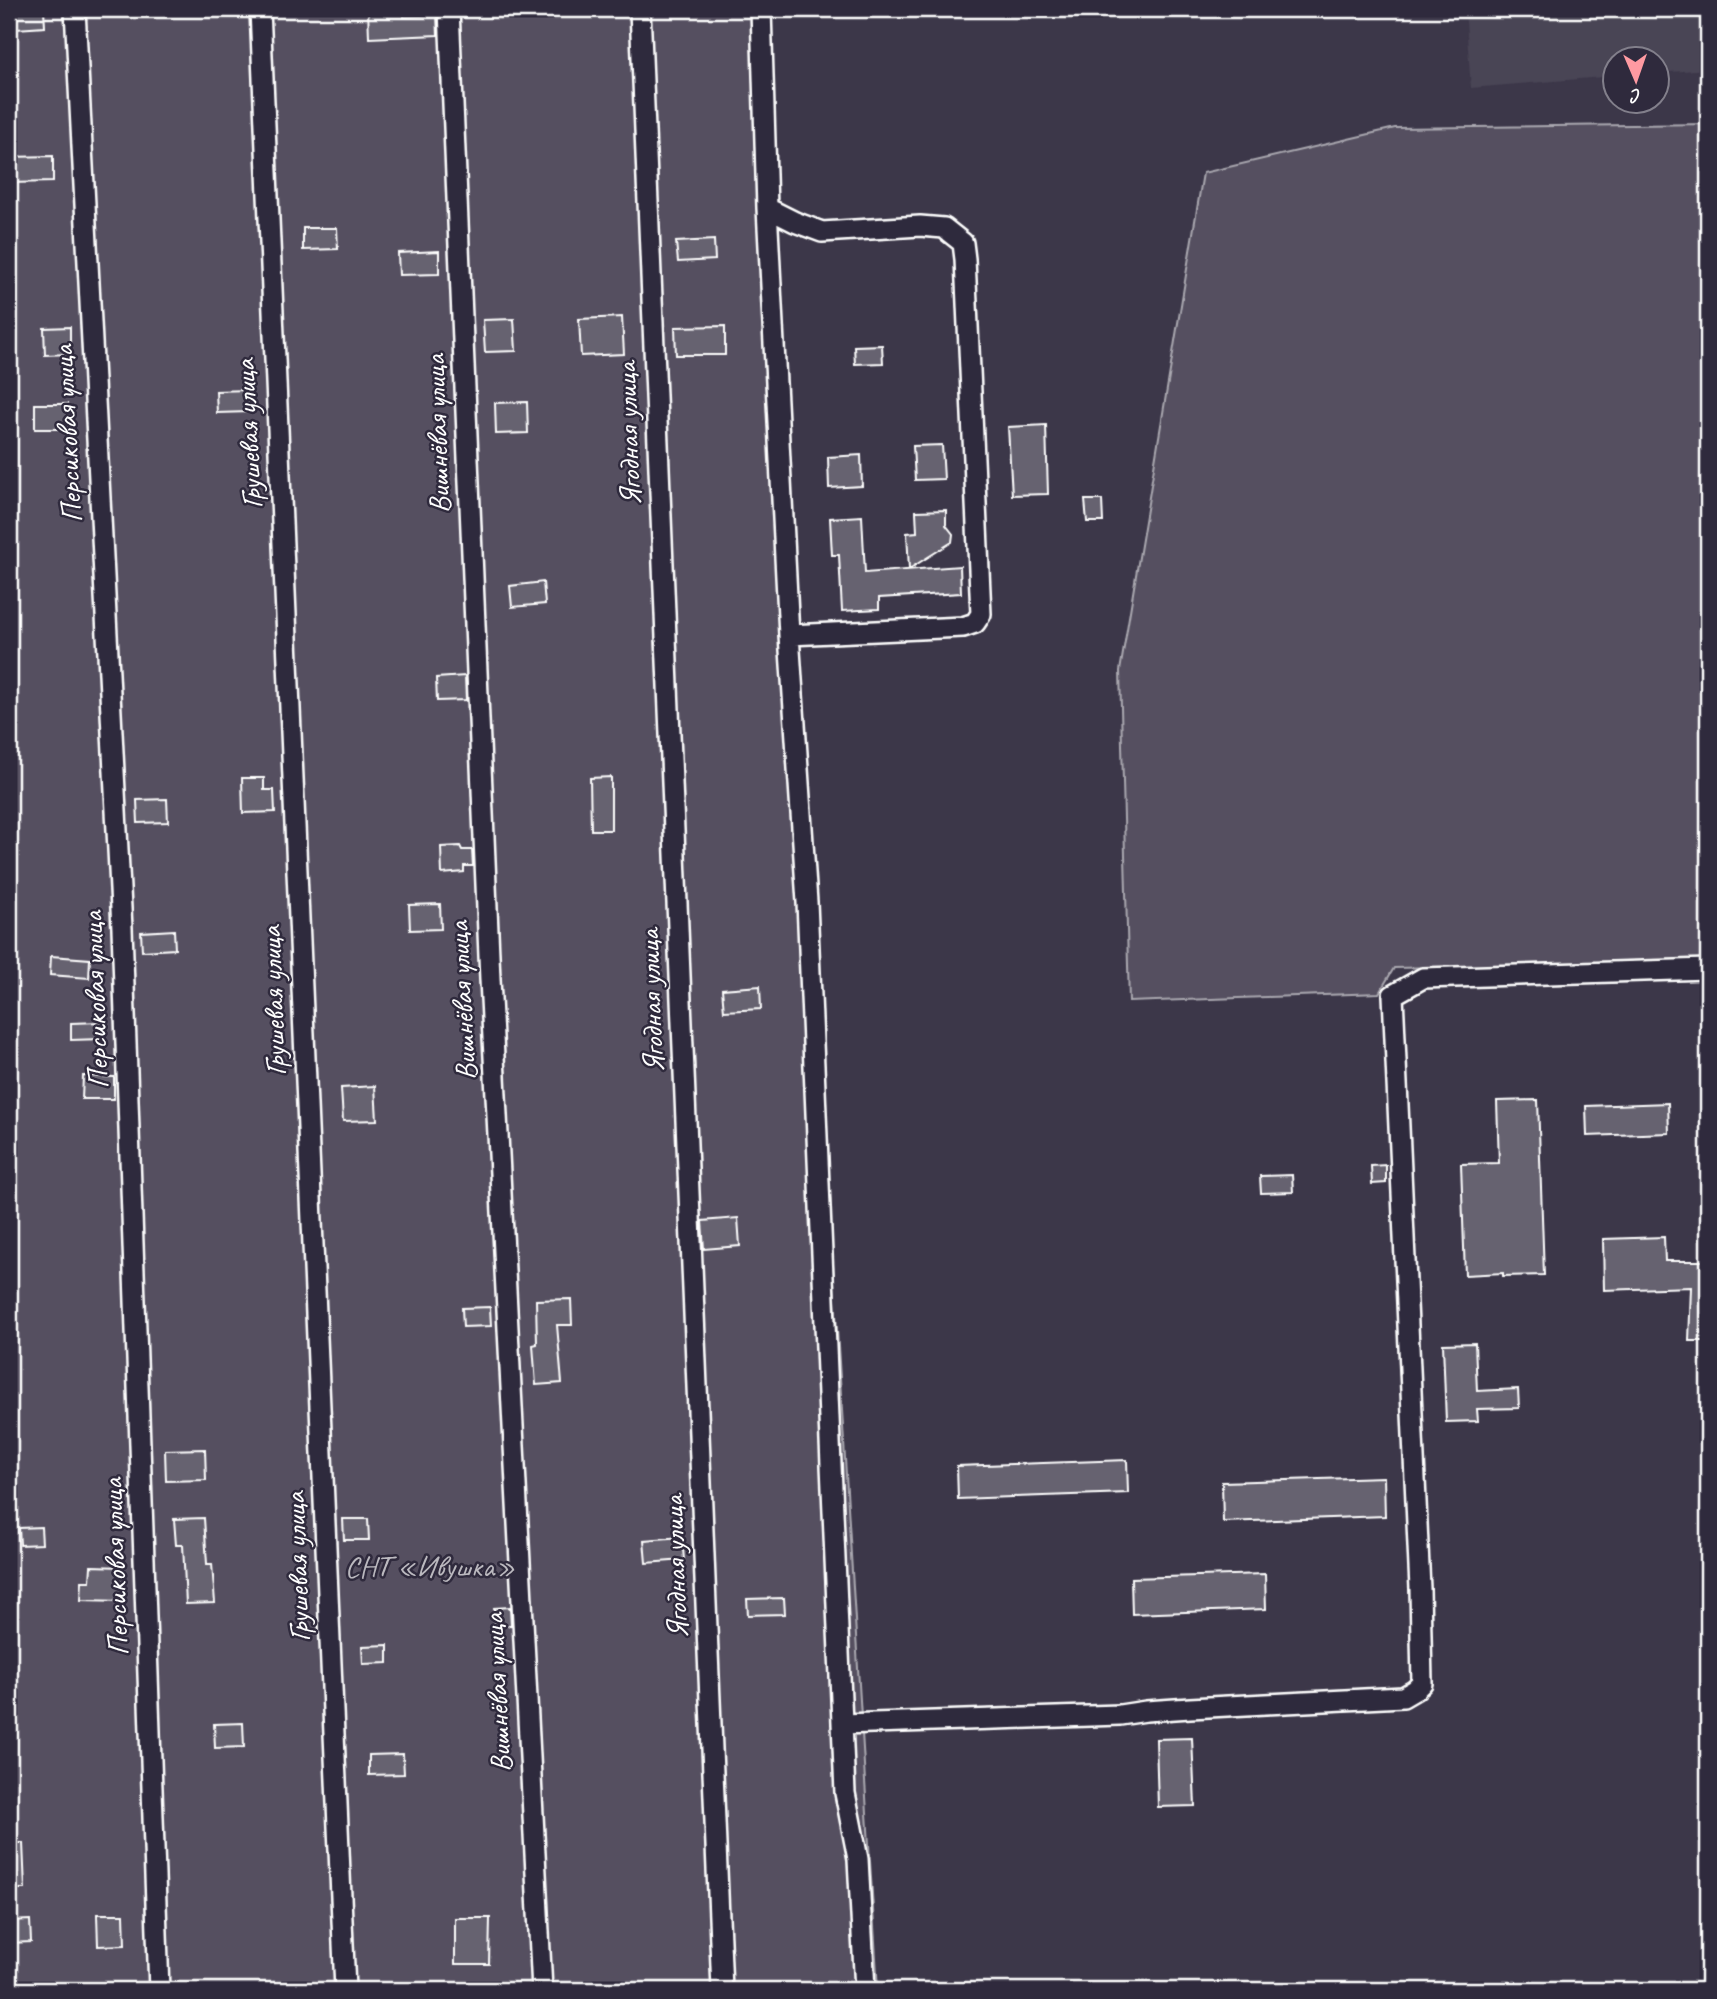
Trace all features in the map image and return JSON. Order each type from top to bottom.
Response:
[{"type":"street","name":"Персиковая улица","points":[[75,9],[122,928],[159,1990]]},
{"type":"street","name":"Грушевая улица","points":[[260,9],[345,1990]]},
{"type":"street","name":"Вишнёвая улица","points":[[449,9],[489,965],[542,1990]]},
{"type":"street","name":"Ягодная улица","points":[[640,9],[722,1990]]},
{"type":"street","points":[[761,9],[767,208],[789,635],[807,902],[845,1793],[858,1858],[865,1990]]},
{"type":"street","points":[[767,208],[822,232],[920,226],[944,228],[963,243],[965,259],[981,614],[975,623],[963,627],[789,635]]},
{"type":"street","points":[[842,1724],[1119,1715],[1190,1708],[1403,1698],[1415,1690],[1422,1683],[1420,1590],[1393,995],[1423,978],[1708,969]]},
{"type":"shaded area","points":[[1465,9],[1708,9],[1708,69],[1672,72],[1672,46],[1602,46],[1602,77],[1471,88]]},
{"type":"green space","name":"СНТ «Ивушка»","points":[[9,9],[755,9],[878,1990],[9,1990]]},
{"type":"green space","points":[[1708,124],[1708,961],[1394,968],[1379,993],[1129,1002],[1120,671],[1203,173],[1395,128]]},
{"type":"building","points":[[15,9],[44,9],[45,27],[16,29]]},
{"type":"building","points":[[368,9],[404,9],[404,17],[437,15],[438,35],[369,38]]},
{"type":"building","points":[[53,156],[53,182],[9,183],[9,157]]},
{"type":"building","points":[[303,228],[337,228],[338,249],[303,250]]},
{"type":"building","points":[[714,240],[715,260],[678,262],[676,242]]},
{"type":"building","points":[[439,251],[439,274],[399,275],[398,253]]},
{"type":"building","points":[[622,317],[624,354],[581,356],[579,319]]},
{"type":"building","points":[[514,319],[516,351],[485,352],[483,320]]},
{"type":"building","points":[[725,326],[725,355],[676,355],[675,327]]},
{"type":"building","points":[[70,327],[70,354],[45,355],[44,328]]},
{"type":"building","points":[[882,345],[883,363],[855,364],[854,346]]},
{"type":"building","points":[[248,390],[249,412],[217,413],[216,391]]},
{"type":"building","points":[[527,402],[528,433],[496,434],[495,403]]},
{"type":"building","points":[[35,404],[67,404],[67,429],[35,429]]},
{"type":"building","points":[[1046,425],[1048,494],[1012,495],[1008,427]]},
{"type":"building","points":[[942,445],[944,479],[915,480],[913,446]]},
{"type":"building","points":[[861,455],[862,486],[829,488],[828,457]]},
{"type":"building","points":[[1085,500],[1102,500],[1103,522],[1087,522]]},
{"type":"building","points":[[946,510],[946,525],[953,534],[952,542],[909,569],[907,533],[917,532],[916,511]]},
{"type":"building","points":[[862,516],[865,573],[960,566],[961,593],[879,598],[879,609],[842,611],[839,555],[832,555],[830,518]]},
{"type":"building","points":[[543,582],[545,604],[512,607],[510,586]]},
{"type":"building","points":[[465,676],[466,700],[437,701],[436,678]]},
{"type":"building","points":[[611,777],[611,830],[591,830],[590,778]]},
{"type":"building","points":[[242,778],[264,778],[264,790],[274,790],[275,812],[243,813]]},
{"type":"building","points":[[167,799],[168,822],[138,823],[137,800]]},
{"type":"building","points":[[460,846],[462,850],[472,850],[473,866],[464,866],[464,872],[442,874],[441,847]]},
{"type":"building","points":[[440,904],[441,929],[410,930],[409,905]]},
{"type":"building","points":[[174,930],[175,949],[142,951],[141,932]]},
{"type":"building","points":[[51,956],[90,959],[89,978],[50,975]]},
{"type":"building","points":[[760,986],[761,1009],[724,1011],[722,989]]},
{"type":"building","points":[[101,1022],[101,1039],[71,1040],[71,1023]]},
{"type":"building","points":[[83,1076],[114,1077],[114,1099],[82,1099]]},
{"type":"building","points":[[375,1086],[377,1120],[343,1121],[341,1088]]},
{"type":"building","points":[[1538,1100],[1544,1275],[1465,1275],[1461,1164],[1499,1163],[1497,1101]]},
{"type":"building","points":[[1668,1103],[1669,1133],[1587,1136],[1586,1106]]},
{"type":"building","points":[[1386,1165],[1386,1183],[1372,1184],[1371,1166]]},
{"type":"building","points":[[1292,1175],[1293,1192],[1261,1193],[1260,1176]]},
{"type":"building","points":[[738,1218],[740,1246],[704,1249],[702,1221]]},
{"type":"building","points":[[1664,1237],[1665,1261],[1708,1261],[1708,1341],[1689,1341],[1691,1287],[1604,1290],[1603,1239]]},
{"type":"building","points":[[571,1299],[572,1325],[557,1325],[562,1383],[536,1385],[533,1345],[537,1344],[536,1300]]},
{"type":"building","points":[[490,1307],[491,1326],[463,1327],[462,1308]]},
{"type":"building","points":[[1475,1343],[1477,1391],[1518,1389],[1519,1408],[1477,1409],[1478,1421],[1446,1422],[1443,1344]]},
{"type":"building","points":[[205,1449],[206,1480],[166,1481],[165,1450]]},
{"type":"building","points":[[1127,1460],[1128,1493],[958,1499],[957,1466]]},
{"type":"building","points":[[1384,1477],[1385,1516],[1223,1522],[1222,1482]]},
{"type":"building","points":[[204,1518],[207,1564],[212,1564],[215,1603],[186,1604],[183,1545],[176,1545],[174,1519]]},
{"type":"building","points":[[343,1519],[368,1519],[369,1540],[344,1540]]},
{"type":"building","points":[[41,1527],[42,1544],[20,1545],[19,1528]]},
{"type":"building","points":[[682,1537],[684,1560],[646,1563],[644,1540]]},
{"type":"building","points":[[91,1566],[124,1567],[124,1601],[81,1600],[82,1581],[90,1581]]},
{"type":"building","points":[[1265,1574],[1266,1609],[1132,1614],[1131,1578]]},
{"type":"building","points":[[784,1598],[785,1614],[748,1615],[747,1599]]},
{"type":"building","points":[[510,1607],[511,1625],[495,1627],[494,1608]]},
{"type":"building","points":[[388,1645],[388,1663],[363,1664],[362,1646]]},
{"type":"building","points":[[243,1723],[244,1747],[215,1748],[214,1724]]},
{"type":"building","points":[[1192,1738],[1195,1806],[1158,1807],[1156,1739]]},
{"type":"building","points":[[403,1754],[404,1774],[369,1775],[369,1755]]},
{"type":"building","points":[[9,1843],[23,1843],[25,1889],[9,1889]]},
{"type":"building","points":[[97,1914],[124,1914],[125,1945],[98,1946]]},
{"type":"building","points":[[455,1918],[490,1918],[489,1964],[455,1964]]},
{"type":"building","points":[[30,1920],[31,1942],[9,1943],[9,1921]]}]
